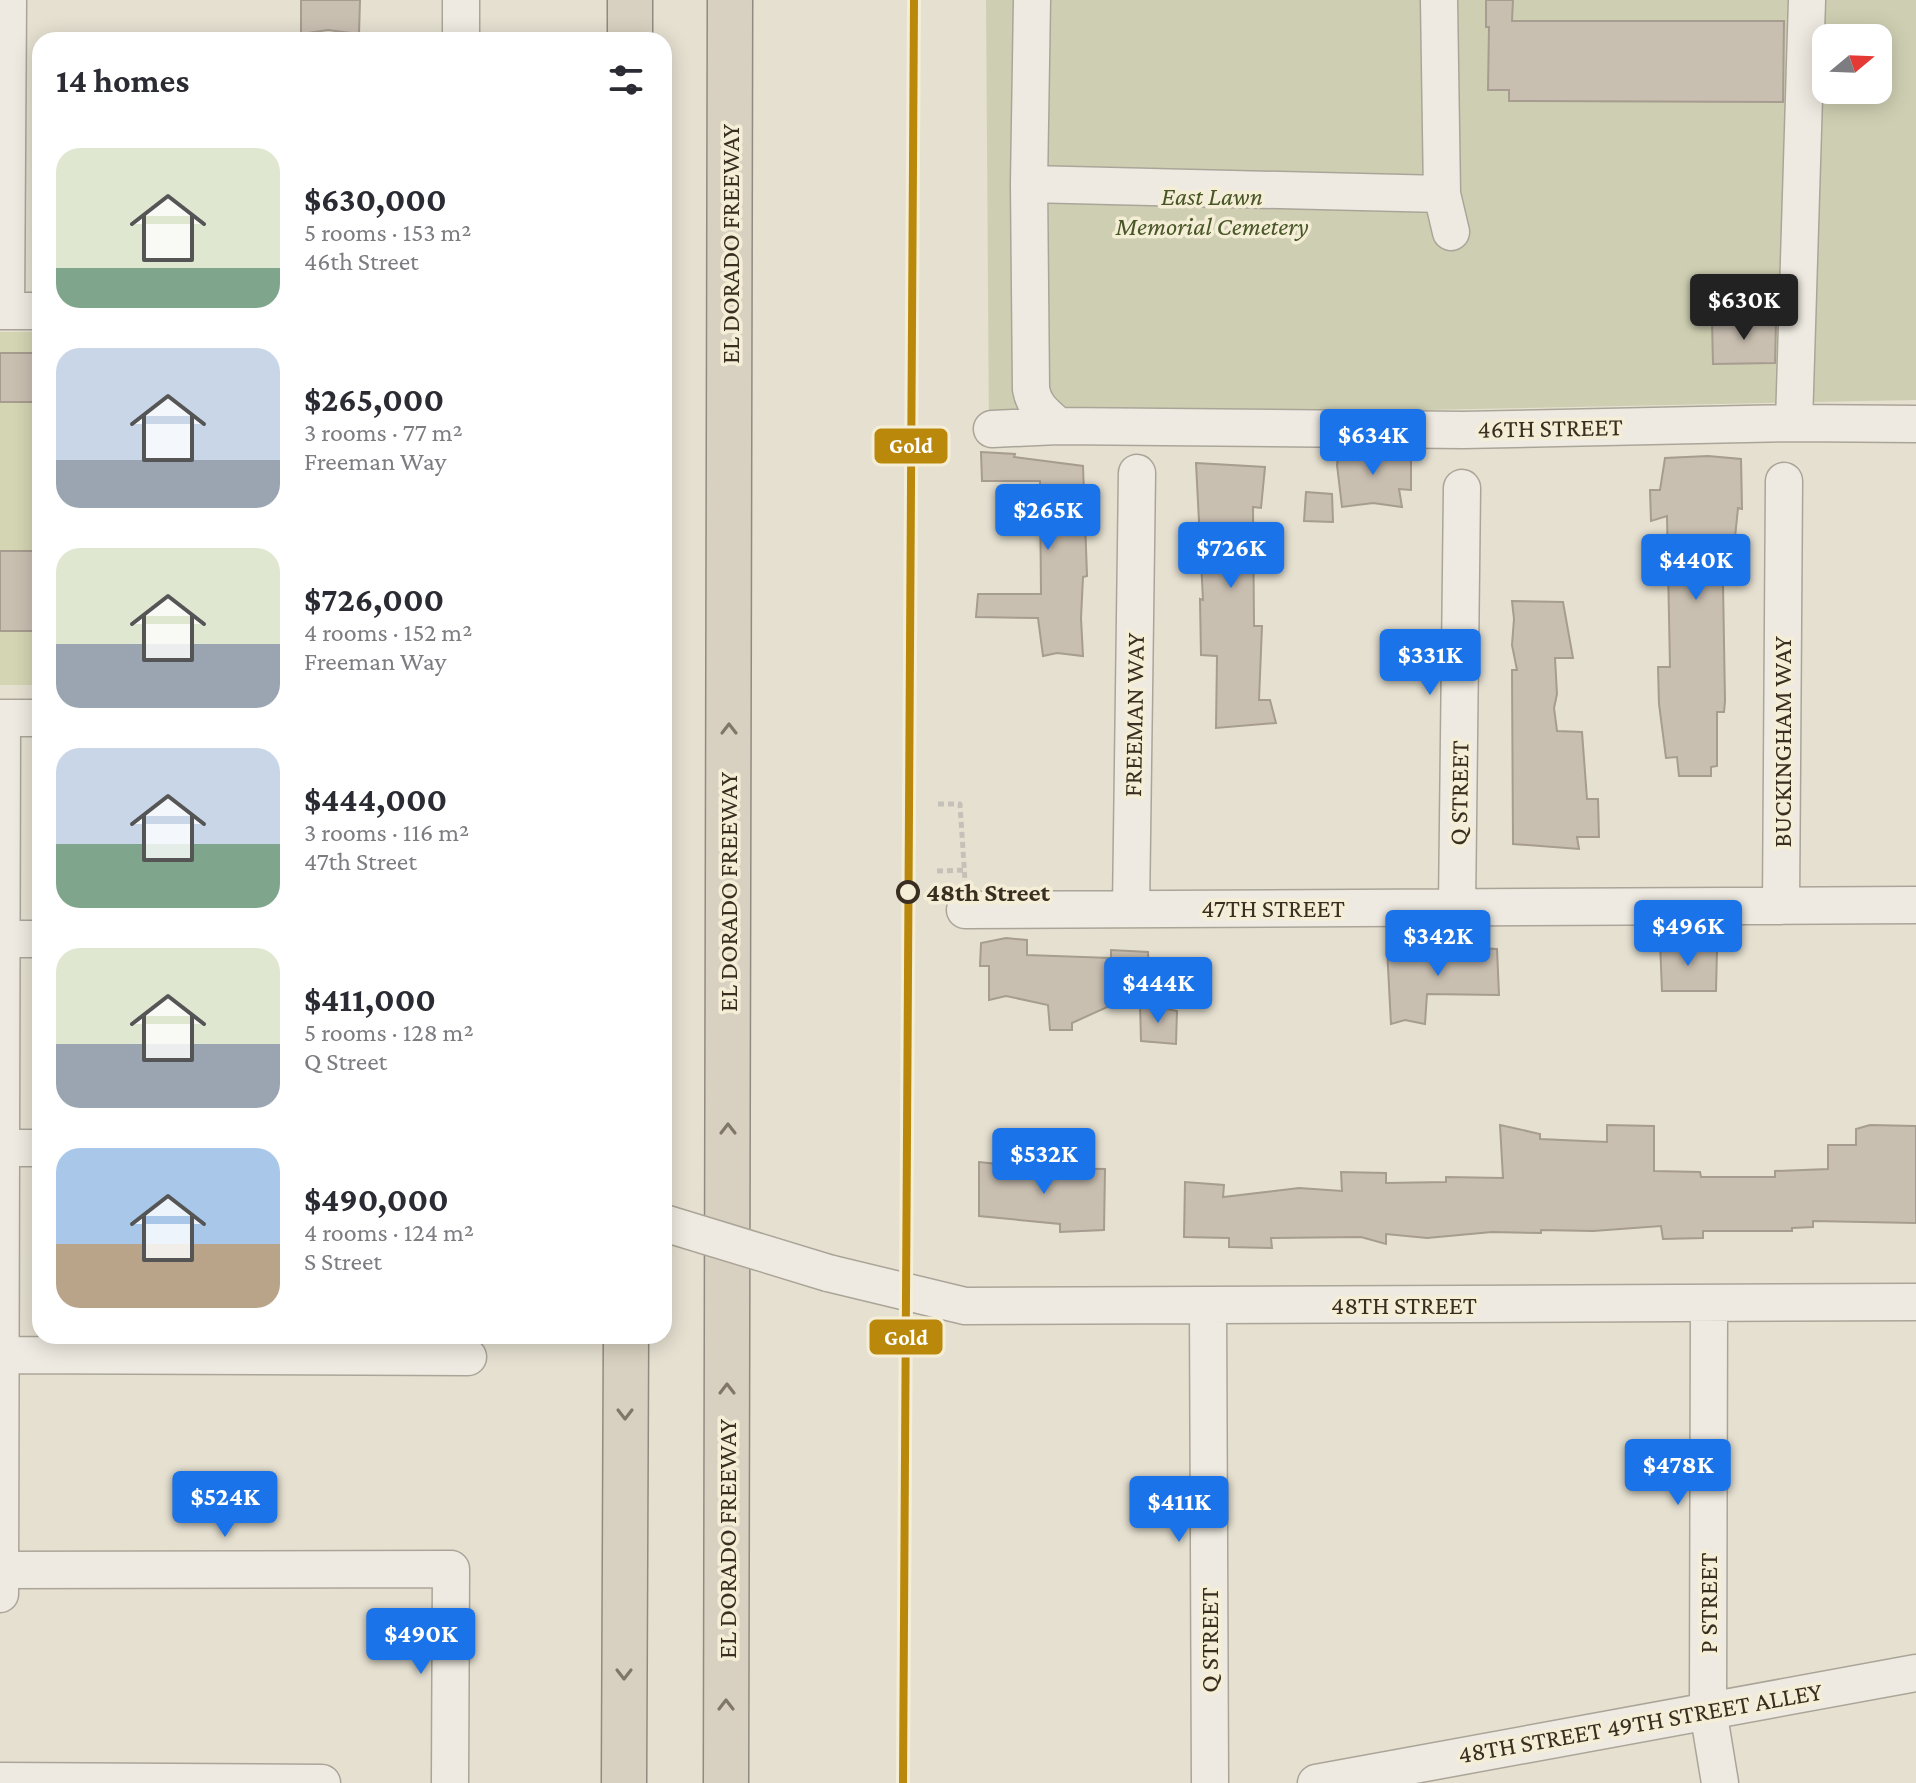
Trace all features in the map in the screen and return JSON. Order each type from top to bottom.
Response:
[{"type":"highway","points":[[630,0],[630,32]]},
{"type":"highway","name":"EL DORADO FREEWAY","points":[[726,1783],[730,0]]},
{"type":"highway","points":[[624,1783],[626,1344]]},
{"type":"street","points":[[8,0],[15,311]]},
{"type":"street","points":[[461,0],[461,32]]},
{"type":"street","points":[[1032,0],[1029,184],[1031,389],[1040,410],[1058,426]]},
{"type":"street","points":[[1439,0],[1442,194],[1451,232]]},
{"type":"street","points":[[1794,423],[1807,0]]},
{"type":"street","points":[[1029,184],[1442,194]]},
{"type":"street","name":"46TH STREET","points":[[992,429],[1058,426],[1463,430],[1794,423],[1916,424]]},
{"type":"street","name":"FREEMAN WAY","points":[[1131,909],[1137,473]]},
{"type":"street","name":"BUCKINGHAM WAY","points":[[1781,906],[1784,481]]},
{"type":"street","name":"Q STREET","points":[[1457,907],[1462,488]]},
{"type":"street","points":[[0,1594],[1,718],[32,718]]},
{"type":"street","name":"47TH STREET","points":[[965,910],[1916,905]]},
{"type":"street","points":[[2,939],[32,939]]},
{"type":"street","points":[[1,1148],[32,1148]]},
{"type":"street","name":"48TH STREET","points":[[672,1225],[828,1273],[965,1306],[1916,1302]]},
{"type":"street","name":"P STREET","points":[[1709,1303],[1708,1710],[1720,1783]]},
{"type":"street","name":"Q STREET","points":[[1208,1306],[1210,1783]]},
{"type":"street","points":[[1,1355],[468,1357]]},
{"type":"street","points":[[0,1570],[451,1569],[450,1783]]},
{"type":"street","name":"48TH STREET 49TH STREET ALLEY","points":[[1316,1783],[1916,1673]]},
{"type":"street","points":[[0,1781],[322,1783]]},
{"type":"path","points":[[938,804],[960,804],[965,910]]},
{"type":"path","points":[[937,871],[965,870]]},
{"type":"green space","name":"East Lawn Memorial Cemetery","points":[[986,0],[1916,0],[1916,400],[1375,411],[989,438]]},
{"type":"green space","points":[[0,332],[32,332],[32,685],[0,685]]},
{"type":"building","points":[[301,0],[360,0],[359,32],[301,32]]},
{"type":"building","points":[[1486,0],[1513,0],[1512,21],[1784,21],[1783,102],[1509,101],[1509,90],[1488,90]]},
{"type":"building","points":[[1776,320],[1775,363],[1713,364],[1712,321]]},
{"type":"building","points":[[0,353],[32,353],[32,402],[0,402]]},
{"type":"building","points":[[1339,450],[1411,454],[1411,490],[1399,489],[1402,507],[1373,503],[1342,507],[1337,465]]},
{"type":"building","points":[[981,452],[1015,454],[1014,457],[1083,466],[1087,576],[1083,577],[1083,656],[1057,653],[1043,656],[1038,618],[976,617],[978,594],[1041,594],[1040,481],[982,481]]},
{"type":"building","points":[[1708,456],[1741,459],[1742,509],[1738,508],[1732,567],[1735,584],[1723,584],[1725,701],[1724,712],[1717,712],[1717,766],[1711,767],[1711,776],[1679,776],[1677,757],[1666,758],[1659,704],[1658,667],[1670,667],[1667,516],[1651,521],[1650,490],[1660,490],[1665,458]]},
{"type":"building","points":[[1196,463],[1265,467],[1261,508],[1253,507],[1254,626],[1262,626],[1259,700],[1270,700],[1276,723],[1216,728],[1217,656],[1201,655],[1200,599],[1203,600]]},
{"type":"building","points":[[1306,492],[1332,494],[1333,522],[1304,521]]},
{"type":"building","points":[[0,551],[32,551],[32,631],[0,631]]},
{"type":"building","points":[[1512,601],[1563,602],[1573,658],[1555,658],[1557,731],[1582,732],[1587,799],[1598,799],[1599,837],[1577,837],[1579,849],[1513,844],[1512,670],[1517,670],[1512,645]]},
{"type":"building","points":[[1006,938],[1027,940],[1027,955],[1111,958],[1111,950],[1148,952],[1149,988],[1072,1023],[1072,1030],[1050,1030],[1048,1005],[1006,996],[989,1000],[989,966],[980,966],[981,943]]},
{"type":"building","points":[[1685,941],[1685,949],[1717,950],[1716,991],[1662,991],[1660,942]]},
{"type":"building","points":[[1455,947],[1497,949],[1499,995],[1427,994],[1425,1024],[1405,1020],[1391,1024],[1387,948],[1455,955]]},
{"type":"building","points":[[1140,1003],[1177,1011],[1176,1044],[1141,1041]]},
{"type":"building","points":[[1500,1125],[1540,1134],[1540,1139],[1607,1142],[1607,1125],[1654,1126],[1654,1171],[1700,1172],[1701,1177],[1775,1177],[1775,1171],[1828,1169],[1828,1145],[1856,1145],[1856,1129],[1870,1125],[1916,1126],[1916,1223],[1813,1221],[1813,1227],[1792,1228],[1792,1231],[1703,1231],[1703,1238],[1663,1239],[1661,1226],[1593,1231],[1541,1230],[1541,1233],[1492,1232],[1427,1238],[1386,1234],[1386,1244],[1361,1237],[1271,1238],[1272,1248],[1229,1247],[1229,1238],[1184,1237],[1185,1182],[1224,1185],[1223,1197],[1299,1188],[1342,1191],[1341,1172],[1386,1173],[1386,1183],[1446,1182],[1446,1177],[1503,1178]]},
{"type":"building","points":[[979,1162],[1034,1168],[1105,1169],[1104,1230],[1060,1232],[1060,1224],[979,1216]]},
{"type":"transit line","name":"Gold","points":[[903,1783],[914,0]]},
{"type":"place","name":"48th Street","points":[[908,892]]}]
